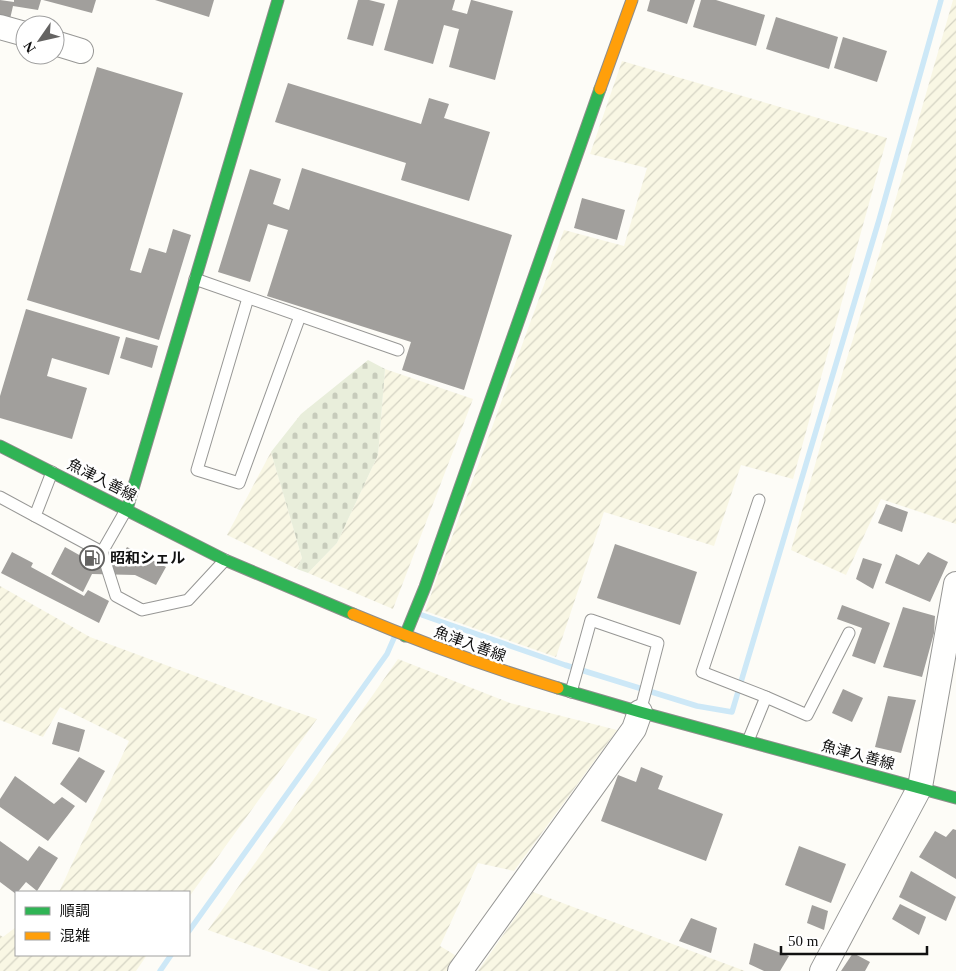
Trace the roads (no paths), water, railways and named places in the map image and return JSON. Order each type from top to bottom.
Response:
[{"type":"street","points":[[126,509],[278,0]]},
{"type":"street","points":[[405,636],[425,587],[632,0]]},
{"type":"street","points":[[0,27],[15,31]]},
{"type":"street","points":[[65,46],[80,51]]},
{"type":"street","name":"魚津入善線","points":[[0,446],[226,560],[405,636],[497,670],[640,712],[956,798]]},
{"type":"street","points":[[822,971],[920,787],[956,584]]},
{"type":"street","points":[[460,971],[634,729],[640,712]]},
{"type":"lane","points":[[195,280],[398,350]]},
{"type":"lane","points":[[248,298],[197,470],[239,484],[300,316]]},
{"type":"lane","points":[[35,516],[52,472]]},
{"type":"lane","points":[[0,497],[102,552],[116,596],[142,610],[188,600],[226,560]]},
{"type":"lane","points":[[759,500],[702,672],[808,715],[849,633]]},
{"type":"lane","points":[[102,552],[126,509]]},
{"type":"lane","points":[[571,692],[591,620],[658,643],[640,712]]},
{"type":"lane","points":[[748,741],[766,697]]},
{"type":"waterway","points":[[422,615],[565,665],[697,706],[732,712],[879,220],[941,0]]},
{"type":"waterway","points":[[190,930],[387,654],[394,638]]},
{"type":"waterway","points":[[160,971],[170,956]]},
{"type":"place","name":"昭和シェル","points":[[92,558]]}]
